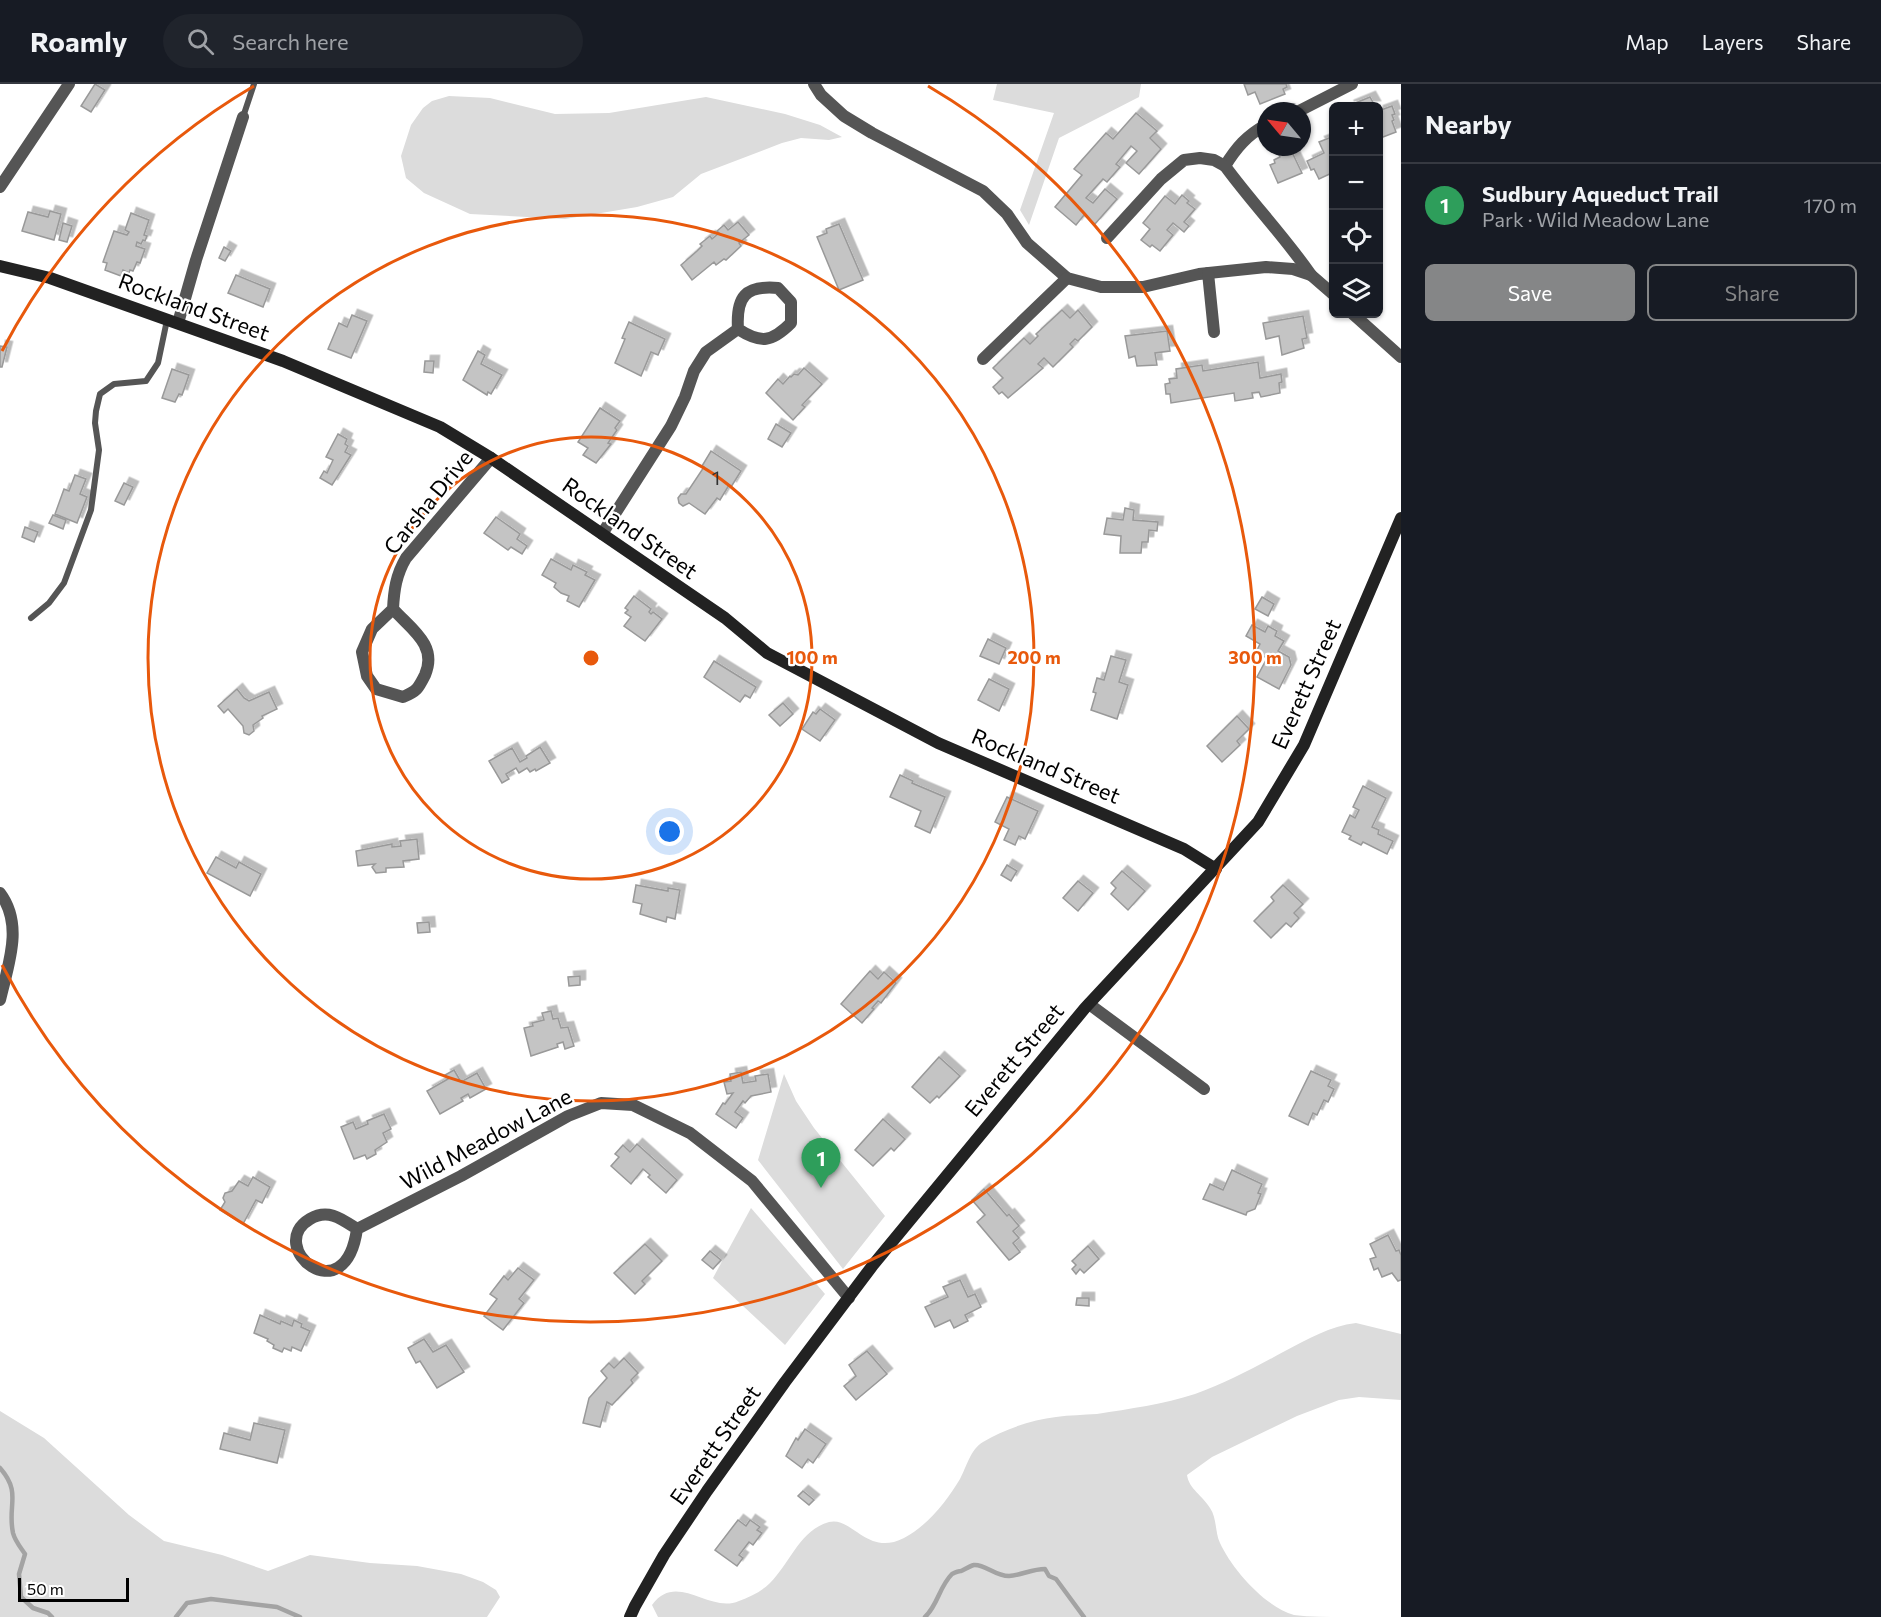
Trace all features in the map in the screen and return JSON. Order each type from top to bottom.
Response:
[{"type":"street","points":[[0,187],[69,84]]},
{"type":"street","points":[[813,84],[821,95],[844,116],[984,191],[1007,214],[1027,243],[1067,278],[1101,287],[1143,287],[1208,273],[1266,267],[1293,269],[1311,275]]},
{"type":"street","points":[[1311,105],[1352,84]]},
{"type":"street","points":[[173,321],[196,260],[243,117]]},
{"type":"street","points":[[1225,166],[1246,137],[1257,130]]},
{"type":"street","points":[[1107,238],[1161,179],[1184,160],[1200,158],[1214,160],[1225,166],[1244,192],[1292,247],[1311,275],[1329,291]]},
{"type":"street","name":"Rockland Street","points":[[0,266],[50,278],[283,360],[398,407],[440,427],[490,458],[725,618],[767,653],[938,742],[1184,849],[1216,869]]},
{"type":"street","points":[[1208,273],[1214,332]]},
{"type":"street","points":[[983,359],[1067,278]]},
{"type":"street","points":[[762,287],[778,288],[791,302],[791,323],[777,336],[764,340],[748,336],[738,329],[739,301],[751,290],[762,287]]},
{"type":"street","points":[[1357,318],[1401,357]]},
{"type":"street","points":[[602,534],[671,426],[694,371],[706,352],[738,329]]},
{"type":"street","name":"Carsha Drive","points":[[393,609],[398,571],[405,558],[490,458]]},
{"type":"street","name":"Everett Street","points":[[630,1617],[634,1605],[664,1555],[707,1491],[785,1382],[916,1211],[1089,1004],[1258,822],[1304,745],[1401,518]]},
{"type":"street","points":[[393,609],[420,636],[429,653],[426,672],[417,691],[403,698],[376,688],[367,676],[362,652],[372,629],[393,609]]},
{"type":"street","points":[[0,893],[11,916],[14,939],[0,1000]]},
{"type":"street","points":[[1089,1004],[1204,1089]]},
{"type":"street","name":"Wild Meadow Lane","points":[[357,1229],[461,1176],[568,1116],[601,1103],[633,1105],[690,1133],[752,1181],[849,1298]]},
{"type":"street","points":[[327,1214],[336,1216],[357,1229],[349,1257],[335,1269],[326,1271],[315,1269],[300,1257],[297,1236],[307,1221],[316,1216],[327,1214]]},
{"type":"lane","points":[[243,117],[254,84]]},
{"type":"lane","points":[[31,618],[49,603],[64,583],[91,510],[99,450],[95,423],[100,394],[114,384],[146,381],[158,363],[173,321]]},
{"type":"shaded area","points":[[997,84],[1141,84],[1139,97],[1059,138],[1029,225],[1020,210],[1054,113],[993,100]]},
{"type":"shaded area","points":[[449,96],[490,98],[555,114],[609,113],[706,97],[785,114],[820,125],[842,137],[829,140],[801,138],[782,143],[701,174],[673,197],[637,207],[565,219],[470,214],[424,193],[406,178],[401,156],[411,125],[423,108],[432,101]]},
{"type":"shaded area","points":[[784,1074],[796,1101],[814,1128],[885,1216],[843,1269],[758,1160]]},
{"type":"shaded area","points":[[751,1208],[825,1294],[785,1345],[713,1278]]},
{"type":"shaded area","points":[[1356,1323],[1401,1334],[1401,1400],[1359,1397],[1339,1400],[1297,1416],[1212,1457],[1187,1475],[1190,1484],[1212,1512],[1218,1539],[1241,1575],[1261,1596],[1283,1611],[1313,1617],[658,1617],[652,1605],[662,1596],[672,1592],[683,1592],[728,1604],[747,1598],[770,1583],[810,1532],[829,1522],[845,1525],[870,1540],[880,1543],[891,1543],[904,1538],[921,1527],[943,1504],[960,1479],[975,1449],[1000,1433],[1047,1418],[1097,1414],[1195,1394],[1337,1327]]},
{"type":"shaded area","points":[[0,1411],[44,1438],[129,1515],[164,1541],[222,1555],[268,1571],[310,1555],[370,1563],[417,1566],[461,1574],[483,1582],[496,1590],[500,1597],[487,1617],[0,1617]]},
{"type":"building","points":[[95,84],[105,90],[91,112],[81,106]]},
{"type":"building","points":[[1244,84],[1286,84],[1287,87],[1283,89],[1285,94],[1265,102],[1259,102],[1255,92],[1248,95]]},
{"type":"building","points":[[1370,97],[1373,102],[1358,102]]},
{"type":"building","points":[[1392,106],[1395,114],[1392,115],[1394,120],[1392,121],[1396,132],[1383,137],[1383,109]]},
{"type":"building","points":[[1136,113],[1157,131],[1150,138],[1161,149],[1139,174],[1126,163],[1137,151],[1131,146],[1116,164],[1120,167],[1107,182],[1103,179],[1086,198],[1093,203],[1105,189],[1117,199],[1095,224],[1084,215],[1076,225],[1055,207],[1082,175],[1074,169],[1106,133],[1113,139]]},
{"type":"building","points":[[1329,138],[1329,174],[1319,179],[1307,161],[1324,153],[1319,142]]},
{"type":"building","points":[[1294,156],[1302,173],[1278,183],[1270,165],[1280,157]]},
{"type":"building","points":[[1182,195],[1195,209],[1184,222],[1189,226],[1184,232],[1173,223],[1167,230],[1173,235],[1160,251],[1152,245],[1150,247],[1141,240],[1150,229],[1143,223],[1165,196],[1175,204]]},
{"type":"building","points":[[50,211],[61,214],[54,240],[22,231],[28,212],[48,217]]},
{"type":"building","points":[[131,213],[149,220],[144,235],[147,236],[145,241],[143,240],[141,244],[137,242],[136,246],[145,249],[140,263],[137,262],[133,271],[130,270],[129,273],[123,270],[121,276],[105,270],[107,263],[103,262],[114,231],[127,235],[129,232],[125,230]]},
{"type":"building","points":[[738,222],[749,235],[739,243],[741,246],[726,260],[716,265],[714,262],[692,280],[681,265],[702,246],[700,244],[710,236],[712,239],[719,233],[717,231],[724,225],[728,230]]},
{"type":"building","points":[[63,223],[72,226],[67,242],[59,240]]},
{"type":"building","points":[[839,224],[863,280],[839,290],[817,237],[827,233],[826,229]]},
{"type":"building","points":[[224,247],[231,251],[225,261],[219,258]]},
{"type":"building","points":[[236,275],[270,289],[263,307],[228,293]]},
{"type":"building","points":[[1062,310],[1070,318],[1078,310],[1092,327],[1078,341],[1075,339],[1070,344],[1073,347],[1053,367],[1044,358],[1038,364],[1043,368],[1008,398],[1002,392],[999,394],[993,387],[1003,378],[993,368],[1024,338],[1030,344],[1038,336],[1036,334]]},
{"type":"building","points":[[352,315],[367,321],[351,358],[328,349],[339,323],[347,327]]},
{"type":"building","points":[[1303,316],[1307,338],[1302,339],[1304,348],[1282,355],[1279,336],[1266,339],[1263,323]]},
{"type":"building","points":[[629,322],[665,339],[658,355],[651,352],[641,376],[615,363]]},
{"type":"building","points":[[1167,331],[1170,351],[1155,353],[1157,365],[1137,366],[1135,356],[1129,358],[1125,336]]},
{"type":"building","points":[[0,346],[7,347],[2,367],[0,367]]},
{"type":"building","points":[[478,351],[485,355],[481,364],[502,375],[491,394],[488,392],[487,395],[463,380]]},
{"type":"building","points":[[425,361],[434,361],[433,373],[424,372]]},
{"type":"building","points":[[1258,362],[1260,378],[1281,374],[1280,393],[1261,397],[1259,392],[1252,393],[1253,398],[1235,401],[1234,393],[1171,403],[1170,394],[1166,394],[1165,384],[1170,383],[1169,379],[1177,378],[1176,369],[1202,365],[1203,371]]},
{"type":"building","points":[[804,368],[822,384],[802,405],[805,407],[793,420],[766,393],[778,379],[783,384],[790,376],[798,375]]},
{"type":"building","points":[[172,369],[189,375],[182,395],[179,394],[175,402],[162,398]]},
{"type":"building","points":[[600,408],[620,421],[608,443],[611,444],[596,463],[583,455],[588,448],[578,442]]},
{"type":"building","points":[[776,424],[791,433],[782,447],[768,439]]},
{"type":"building","points":[[338,434],[347,439],[345,444],[348,446],[345,452],[351,455],[332,485],[320,478],[324,471],[327,473],[333,460],[326,457]]},
{"type":"building","points":[[711,451],[741,471],[731,487],[729,485],[720,500],[717,498],[705,514],[689,503],[683,506],[679,503],[678,498],[681,494],[686,494],[704,467],[702,466]]},
{"type":"building","points":[[75,475],[86,479],[80,494],[87,497],[77,523],[55,514],[64,489],[69,491]]},
{"type":"building","points":[[124,483],[133,487],[124,505],[115,501]]},
{"type":"building","points":[[1125,508],[1134,510],[1133,520],[1158,522],[1157,531],[1149,530],[1148,542],[1142,542],[1141,553],[1120,553],[1121,536],[1104,534],[1107,518],[1123,520]]},
{"type":"building","points":[[53,515],[66,520],[63,529],[49,523]]},
{"type":"building","points":[[496,517],[520,534],[517,539],[527,546],[522,554],[511,547],[508,550],[484,533]]},
{"type":"building","points":[[25,527],[38,532],[34,542],[22,537]]},
{"type":"building","points":[[551,559],[571,570],[573,565],[587,572],[585,575],[595,580],[579,607],[567,601],[569,596],[561,593],[554,587],[556,583],[542,575]]},
{"type":"building","points":[[634,596],[651,609],[649,612],[651,614],[653,612],[662,619],[645,641],[624,626],[631,617],[625,613],[628,610],[625,608]]},
{"type":"building","points":[[1262,597],[1274,604],[1268,616],[1255,609]]},
{"type":"building","points":[[1252,625],[1265,632],[1268,626],[1277,631],[1275,636],[1284,641],[1278,651],[1289,657],[1291,665],[1279,689],[1257,677],[1267,658],[1256,652],[1260,644],[1246,636]]},
{"type":"building","points":[[988,639],[1006,648],[999,664],[980,656]]},
{"type":"building","points":[[1111,656],[1126,660],[1119,682],[1128,685],[1117,719],[1091,710],[1097,678],[1104,680]]},
{"type":"building","points":[[714,661],[756,687],[750,698],[745,695],[740,702],[704,677]]},
{"type":"building","points":[[989,679],[1009,689],[999,711],[978,700]]},
{"type":"building","points":[[237,689],[249,701],[269,692],[277,709],[262,716],[263,718],[253,725],[254,731],[249,735],[244,733],[243,726],[228,709],[224,713],[218,706]]},
{"type":"building","points":[[783,703],[793,714],[780,726],[769,715]]},
{"type":"building","points":[[820,709],[835,720],[820,741],[802,729],[813,712],[816,714]]},
{"type":"building","points":[[1237,716],[1249,729],[1237,741],[1240,745],[1222,762],[1207,746]]},
{"type":"building","points":[[540,747],[550,763],[530,772],[527,768],[519,773],[516,768],[506,774],[509,779],[502,783],[489,761],[512,748],[520,762]]},
{"type":"building","points":[[900,775],[913,781],[912,783],[945,797],[930,833],[915,826],[921,811],[890,797]]},
{"type":"building","points":[[1363,786],[1386,798],[1372,827],[1379,830],[1378,834],[1393,841],[1387,854],[1363,842],[1361,845],[1349,839],[1351,836],[1342,832],[1350,815],[1355,818],[1359,810],[1353,807]]},
{"type":"building","points":[[1007,797],[1038,811],[1025,839],[1019,836],[1015,845],[1004,840],[1009,829],[995,822]]},
{"type":"building","points":[[417,839],[419,859],[403,861],[404,867],[386,868],[386,872],[376,873],[372,867],[375,864],[358,866],[356,851],[392,844],[392,847],[401,846],[400,841]]},
{"type":"building","points":[[216,857],[236,868],[239,862],[261,874],[250,896],[207,873]]},
{"type":"building","points":[[1007,865],[1017,871],[1011,881],[1001,875]]},
{"type":"building","points":[[1122,871],[1145,891],[1128,910],[1111,894],[1116,888],[1111,883]]},
{"type":"building","points":[[1078,881],[1093,893],[1078,911],[1063,898]]},
{"type":"building","points":[[636,885],[668,891],[668,888],[680,890],[675,919],[667,917],[666,922],[640,914],[642,904],[633,902]]},
{"type":"building","points":[[1283,885],[1303,904],[1294,913],[1299,918],[1291,927],[1286,923],[1271,938],[1254,921],[1274,901],[1271,897]]},
{"type":"building","points":[[429,922],[430,932],[418,933],[417,923]]},
{"type":"building","points":[[870,971],[878,979],[884,972],[896,983],[881,1003],[878,1001],[872,1008],[874,1009],[862,1023],[841,1004]]},
{"type":"building","points":[[580,976],[580,985],[569,986],[568,977]]},
{"type":"building","points":[[551,1011],[553,1019],[558,1018],[561,1028],[568,1027],[574,1046],[565,1049],[563,1042],[557,1044],[558,1047],[531,1056],[524,1028],[544,1020],[542,1013]]},
{"type":"building","points":[[939,1057],[960,1076],[939,1098],[937,1096],[930,1103],[912,1087]]},
{"type":"building","points":[[454,1070],[461,1082],[477,1073],[486,1089],[470,1098],[468,1094],[461,1098],[463,1101],[440,1114],[427,1091],[448,1079],[445,1075]]},
{"type":"building","points":[[1311,1071],[1331,1080],[1328,1086],[1334,1089],[1328,1102],[1324,1100],[1317,1115],[1313,1113],[1308,1125],[1289,1116]]},
{"type":"building","points":[[741,1072],[743,1083],[756,1081],[755,1076],[768,1074],[771,1092],[751,1096],[745,1103],[743,1101],[735,1112],[743,1118],[736,1128],[716,1114],[733,1093],[727,1094],[724,1082],[731,1081],[730,1074]]},
{"type":"building","points":[[384,1114],[391,1129],[383,1133],[387,1142],[375,1150],[376,1154],[367,1159],[365,1155],[354,1159],[341,1127],[353,1122],[356,1129],[368,1124],[367,1121]]},
{"type":"building","points":[[883,1119],[905,1139],[894,1151],[891,1148],[873,1166],[855,1150]]},
{"type":"building","points":[[637,1144],[677,1180],[666,1193],[648,1177],[650,1175],[643,1169],[631,1184],[611,1166],[619,1157],[615,1154],[623,1145],[630,1152]]},
{"type":"building","points":[[1232,1170],[1262,1184],[1255,1209],[1247,1212],[1246,1215],[1203,1199],[1210,1184],[1223,1190]]},
{"type":"building","points":[[253,1177],[270,1187],[262,1203],[256,1200],[243,1224],[220,1210],[225,1202],[223,1198],[225,1193],[232,1191],[239,1181],[248,1186]]},
{"type":"building","points":[[984,1189],[1007,1216],[1009,1214],[1019,1226],[1013,1231],[1019,1238],[1013,1243],[1020,1252],[1009,1260],[977,1222],[985,1215],[972,1200]]},
{"type":"building","points":[[1388,1235],[1396,1251],[1399,1250],[1401,1255],[1401,1280],[1398,1281],[1392,1273],[1382,1277],[1378,1268],[1374,1270],[1370,1259],[1376,1257],[1370,1244]]},
{"type":"building","points":[[645,1244],[662,1261],[642,1281],[645,1284],[635,1294],[614,1273]]},
{"type":"building","points":[[1088,1246],[1099,1259],[1084,1273],[1080,1269],[1076,1274],[1072,1269],[1076,1265],[1072,1261]]},
{"type":"building","points":[[710,1251],[721,1260],[713,1269],[702,1260]]},
{"type":"building","points":[[518,1268],[534,1280],[519,1299],[524,1303],[503,1330],[484,1316],[497,1299],[490,1294],[504,1276],[508,1280]]},
{"type":"building","points":[[960,1280],[968,1297],[975,1294],[981,1307],[965,1315],[968,1321],[954,1328],[950,1320],[935,1327],[925,1307],[948,1297],[943,1287]]},
{"type":"building","points":[[1077,1298],[1089,1298],[1089,1306],[1076,1305]]},
{"type":"building","points":[[260,1315],[280,1324],[281,1321],[292,1326],[294,1320],[302,1324],[301,1327],[310,1331],[301,1351],[292,1347],[291,1351],[284,1348],[282,1352],[273,1348],[274,1345],[267,1341],[268,1339],[254,1333]]},
{"type":"building","points":[[424,1339],[433,1352],[446,1345],[464,1372],[437,1388],[420,1361],[416,1363],[408,1348]]},
{"type":"building","points":[[867,1351],[887,1374],[856,1400],[844,1386],[856,1376],[849,1365]]},
{"type":"building","points":[[624,1358],[638,1373],[631,1380],[633,1383],[612,1405],[607,1402],[600,1427],[583,1423],[589,1398],[607,1378],[601,1371],[609,1363],[614,1368]]},
{"type":"building","points":[[254,1423],[285,1430],[277,1463],[220,1449],[224,1433],[250,1440]]},
{"type":"building","points":[[805,1429],[826,1444],[813,1463],[808,1459],[802,1468],[786,1456],[796,1438],[798,1440]]},
{"type":"building","points":[[803,1491],[814,1500],[809,1505],[798,1496]]},
{"type":"building","points":[[738,1520],[746,1526],[750,1520],[760,1527],[757,1530],[762,1533],[753,1545],[749,1542],[739,1555],[743,1558],[737,1566],[715,1550]]},
{"type":"waterway","points":[[0,1468],[7,1477],[12,1492],[13,1533],[25,1554],[19,1574],[21,1597],[33,1608],[48,1613],[52,1617]]},
{"type":"waterway","points":[[925,1617],[952,1574],[974,1565],[1009,1576],[1045,1569],[1049,1576],[1056,1579],[1084,1617]]},
{"type":"waterway","points":[[176,1617],[187,1603],[211,1599],[277,1607],[300,1617]]},
{"type":"place","name":"Sudbury Aqueduct Trail","points":[[821,1188]]}]
